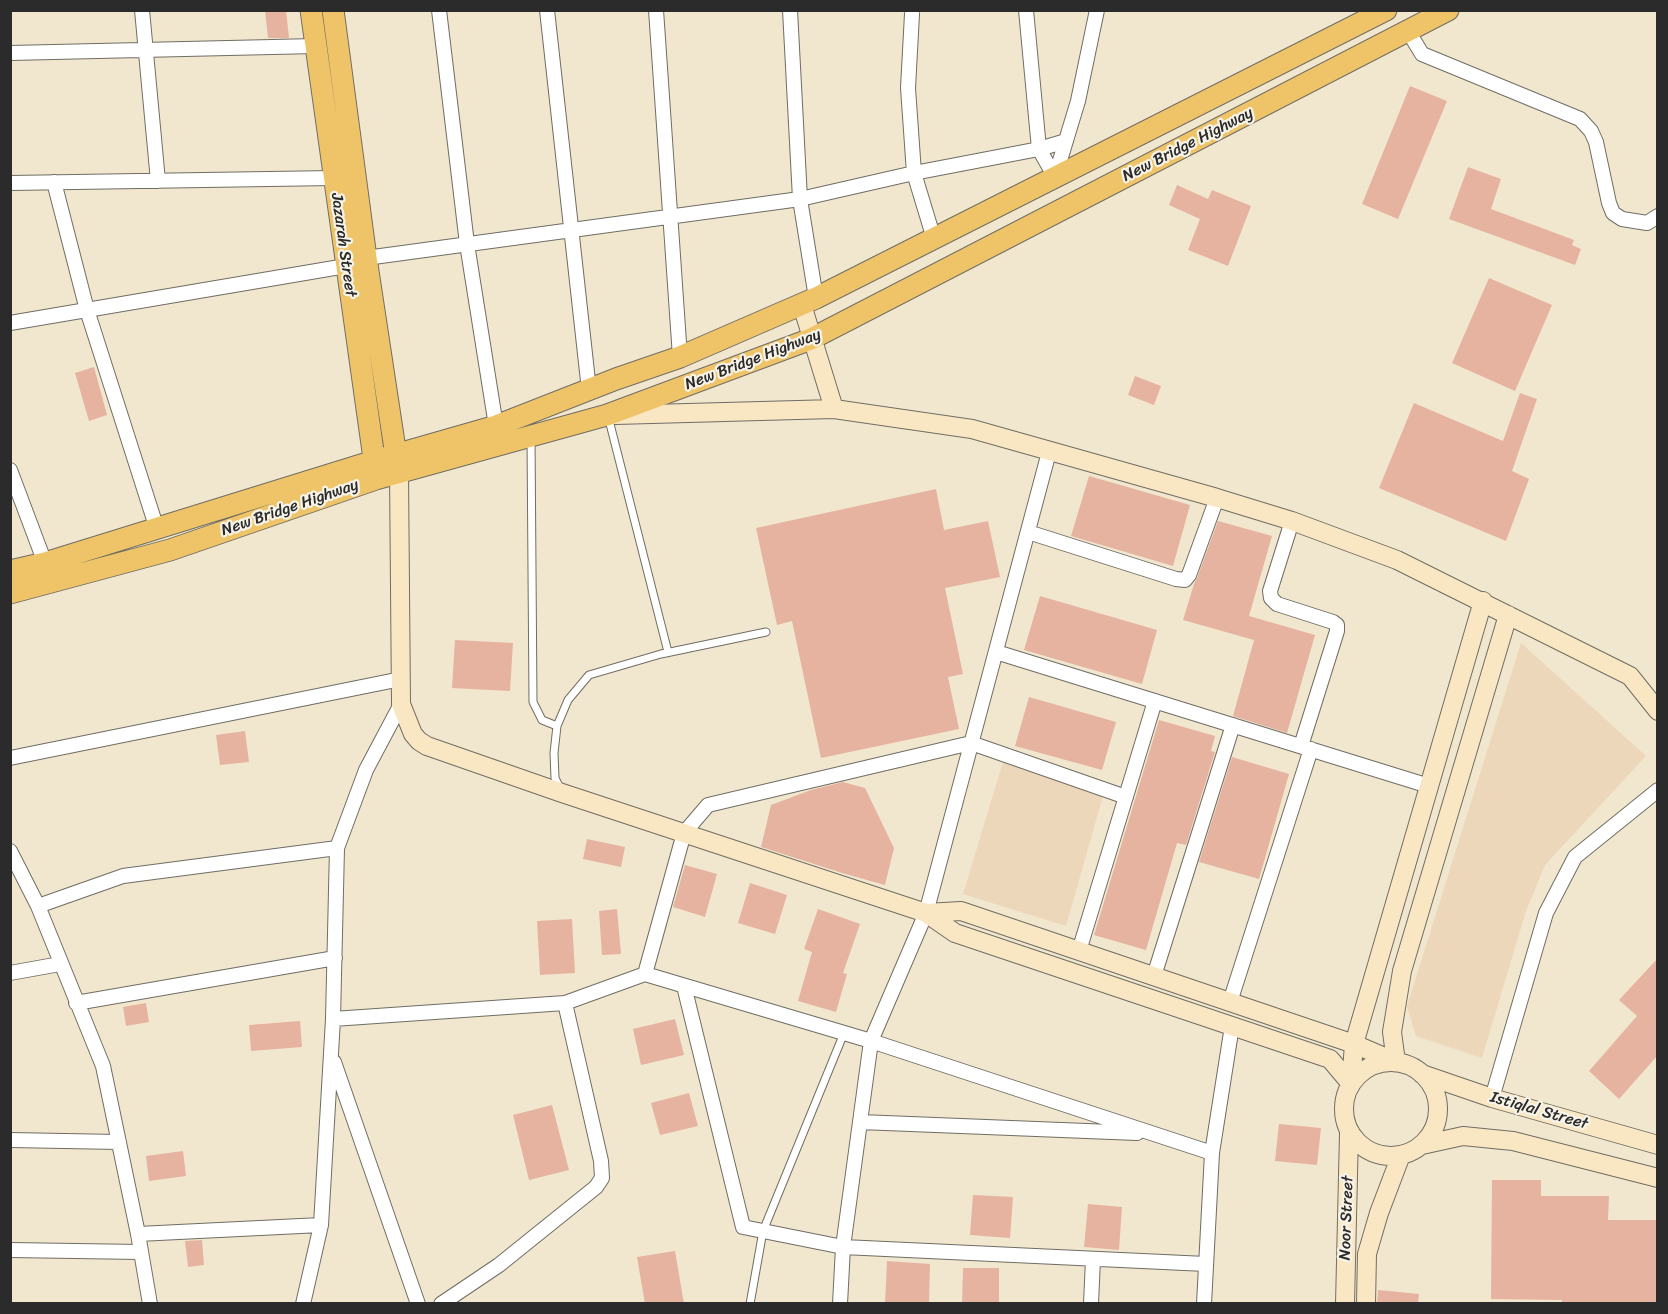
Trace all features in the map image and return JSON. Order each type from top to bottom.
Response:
[{"type":"main road","name":"Jazarah Street","points":[[311,10],[375,470]]},
{"type":"main road","name":"Jazarah Street","points":[[333,10],[366,258],[398,464]]},
{"type":"main road","name":"New Bridge Highway","points":[[398,464],[680,357],[809,301],[1386,10]]},
{"type":"main road","name":"New Bridge Highway","points":[[10,571],[375,470],[531,435],[607,415],[811,339],[1448,10]]},
{"type":"main road","name":"New Bridge Highway","points":[[10,592],[170,550],[375,470]]},
{"type":"street","points":[[142,10],[158,181]]},
{"type":"street","points":[[439,10],[467,244],[496,426]]},
{"type":"street","points":[[547,10],[589,390]]},
{"type":"street","points":[[656,10],[680,357]]},
{"type":"street","points":[[790,10],[800,199],[811,339],[834,409]]},
{"type":"street","points":[[1026,10],[1040,149],[1055,177]]},
{"type":"street","points":[[1055,177],[1078,101],[1097,10]]},
{"type":"street","points":[[912,14],[908,88],[914,174],[934,239]]},
{"type":"street","points":[[1408,31],[1422,54],[1580,120],[1591,130],[1596,142],[1613,213],[1622,219],[1647,223],[1658,216]]},
{"type":"street","points":[[10,53],[316,46]]},
{"type":"street","points":[[366,258],[800,199],[1040,149],[1066,141]]},
{"type":"street","points":[[10,183],[334,178]]},
{"type":"street","points":[[54,182],[87,310],[158,529]]},
{"type":"street","points":[[10,323],[346,266]]},
{"type":"street","points":[[607,415],[834,409],[972,429],[1292,521],[1397,560],[1630,676],[1658,711]]},
{"type":"street","points":[[840,1304],[843,1247],[871,1041],[926,913],[1049,452]]},
{"type":"street","points":[[398,464],[401,704],[413,734],[419,741],[427,746],[562,793],[926,913],[955,933],[1330,1059],[1351,1084]]},
{"type":"street","points":[[10,470],[45,563]]},
{"type":"street","points":[[1028,532],[1185,580],[1189,575],[1216,498]]},
{"type":"street","points":[[1230,1002],[1306,748],[1337,632],[1333,622],[1277,604],[1270,598],[1270,591],[1292,521]]},
{"type":"street","points":[[1351,1084],[1354,1044],[1483,601]]},
{"type":"street","points":[[1396,1062],[1392,1032],[1402,970],[1508,615]]},
{"type":"street","points":[[996,652],[1429,786]]},
{"type":"street","points":[[10,758],[401,679]]},
{"type":"street","points":[[1079,951],[1155,701]]},
{"type":"street","points":[[303,1304],[321,1225],[333,1019],[337,848],[366,770],[401,704]]},
{"type":"street","points":[[1154,976],[1233,725]]},
{"type":"street","points":[[645,974],[684,833],[708,805],[971,743],[1126,797]]},
{"type":"street","points":[[1492,1098],[1546,913],[1575,857],[1658,790]]},
{"type":"street","points":[[38,906],[123,876],[337,848]]},
{"type":"street","points":[[10,851],[38,906],[103,1066],[150,1304]]},
{"type":"street","points":[[926,913],[961,911],[1354,1044],[1414,1068],[1432,1086],[1437,1102],[1437,1118],[1432,1133],[1422,1145],[1401,1155],[1386,1156],[1372,1153],[1359,1144],[1349,1132],[1344,1108],[1351,1084],[1359,1074],[1370,1067],[1396,1062]]},
{"type":"street","points":[[76,1003],[335,958]]},
{"type":"street","points":[[10,973],[60,964]]},
{"type":"street","points":[[333,1019],[565,1003],[645,974],[871,1041],[1212,1153]]},
{"type":"street","points":[[684,986],[744,1227],[843,1247],[1206,1264]]},
{"type":"street","points":[[441,1304],[499,1265],[596,1187],[602,1178],[601,1161],[565,1003]]},
{"type":"street","points":[[1204,1304],[1212,1153],[1232,1026]]},
{"type":"street","points":[[331,1053],[418,1304]]},
{"type":"street","name":"Istiqlal Street","points":[[1422,1074],[1492,1098],[1658,1145]]},
{"type":"street","points":[[860,1122],[1153,1134]]},
{"type":"street","name":"Noor Street","points":[[1345,1304],[1349,1132]]},
{"type":"street","name":"Istiqlal Street","points":[[1422,1145],[1463,1136],[1513,1141],[1658,1178]]},
{"type":"street","points":[[10,1140],[119,1142]]},
{"type":"street","name":"Noor Street","points":[[1366,1304],[1367,1254],[1401,1155]]},
{"type":"street","points":[[138,1234],[321,1225]]},
{"type":"street","points":[[10,1250],[141,1252]]},
{"type":"street","points":[[1091,1304],[1093,1258]]},
{"type":"lane","points":[[607,415],[668,652]]},
{"type":"lane","points":[[531,435],[533,702],[542,720],[557,726]]},
{"type":"lane","points":[[562,793],[555,778],[554,753],[557,726],[568,700],[589,675],[668,652],[766,632]]},
{"type":"lane","points":[[750,1304],[763,1231],[844,1033]]},
{"type":"shaded area","points":[[1521,643],[1646,756],[1545,865],[1526,911],[1482,1058],[1416,1036],[1407,1006]]},
{"type":"shaded area","points":[[1003,762],[1103,796],[1066,926],[963,894]]},
{"type":"building","points":[[265,10],[286,10],[289,38],[268,38]]},
{"type":"building","points":[[1410,86],[1447,101],[1398,219],[1362,204]]},
{"type":"building","points":[[1468,167],[1501,179],[1491,209],[1574,240],[1572,245],[1581,249],[1575,265],[1449,219]]},
{"type":"building","points":[[1177,185],[1208,199],[1212,190],[1251,206],[1228,266],[1188,250],[1200,219],[1169,205]]},
{"type":"building","points":[[1489,278],[1552,305],[1515,391],[1452,363]]},
{"type":"building","points":[[94,367],[107,415],[89,421],[75,373]]},
{"type":"building","points":[[1135,376],[1161,386],[1154,405],[1128,395]]},
{"type":"building","points":[[1520,393],[1537,399],[1512,471],[1529,479],[1506,541],[1379,488],[1414,403],[1503,441]]},
{"type":"building","points":[[1089,476],[1190,505],[1173,566],[1071,536]]},
{"type":"building","points":[[936,489],[944,530],[988,521],[1000,577],[945,588],[963,674],[948,677],[959,729],[821,758],[792,621],[777,625],[756,528]]},
{"type":"building","points":[[1218,521],[1272,536],[1249,616],[1315,635],[1287,733],[1233,716],[1254,640],[1183,620]]},
{"type":"building","points":[[1040,596],[1157,630],[1142,684],[1024,650]]},
{"type":"building","points":[[455,640],[513,643],[510,691],[452,688]]},
{"type":"building","points":[[1029,697],[1116,722],[1102,770],[1015,746]]},
{"type":"building","points":[[1159,720],[1215,736],[1211,751],[1215,752],[1186,845],[1177,843],[1146,950],[1094,935]]},
{"type":"building","points":[[245,731],[249,762],[220,765],[216,735]]},
{"type":"building","points":[[1232,757],[1289,774],[1259,879],[1199,862]]},
{"type":"building","points":[[843,782],[865,788],[894,848],[885,885],[761,847],[771,805],[811,790]]},
{"type":"building","points":[[587,839],[625,847],[621,867],[583,859]]},
{"type":"building","points":[[685,865],[717,874],[705,917],[673,907]]},
{"type":"building","points":[[750,883],[787,895],[775,934],[738,923]]},
{"type":"building","points":[[617,909],[621,954],[602,955],[599,911]]},
{"type":"building","points":[[818,909],[860,924],[843,973],[847,974],[836,1012],[798,1001],[812,952],[804,949]]},
{"type":"building","points":[[572,919],[575,973],[540,975],[537,921]]},
{"type":"building","points":[[1658,958],[1658,1055],[1619,1099],[1589,1071],[1637,1016],[1619,1000]]},
{"type":"building","points":[[146,1003],[149,1022],[126,1026],[123,1007]]},
{"type":"building","points":[[675,1019],[684,1055],[641,1065],[633,1029]]},
{"type":"building","points":[[300,1021],[302,1047],[251,1051],[249,1025]]},
{"type":"building","points":[[689,1093],[698,1126],[660,1135],[651,1103]]},
{"type":"building","points":[[552,1105],[569,1170],[529,1180],[513,1115]]},
{"type":"building","points":[[1279,1124],[1321,1128],[1317,1165],[1275,1161]]},
{"type":"building","points":[[183,1151],[186,1176],[149,1181],[146,1156]]},
{"type":"building","points":[[1492,1180],[1541,1180],[1541,1196],[1609,1196],[1608,1220],[1658,1220],[1658,1304],[1562,1304],[1562,1300],[1491,1299]]},
{"type":"building","points":[[973,1195],[1013,1197],[1010,1238],[970,1235]]},
{"type":"building","points":[[1088,1204],[1122,1207],[1119,1250],[1084,1247]]},
{"type":"building","points":[[202,1240],[204,1265],[188,1267],[185,1241]]},
{"type":"building","points":[[675,1251],[684,1304],[645,1304],[637,1257]]},
{"type":"building","points":[[887,1261],[930,1264],[929,1304],[885,1304]]},
{"type":"building","points":[[963,1268],[999,1268],[999,1304],[962,1304]]},
{"type":"building","points":[[1378,1290],[1419,1294],[1418,1304],[1377,1304]]}]
